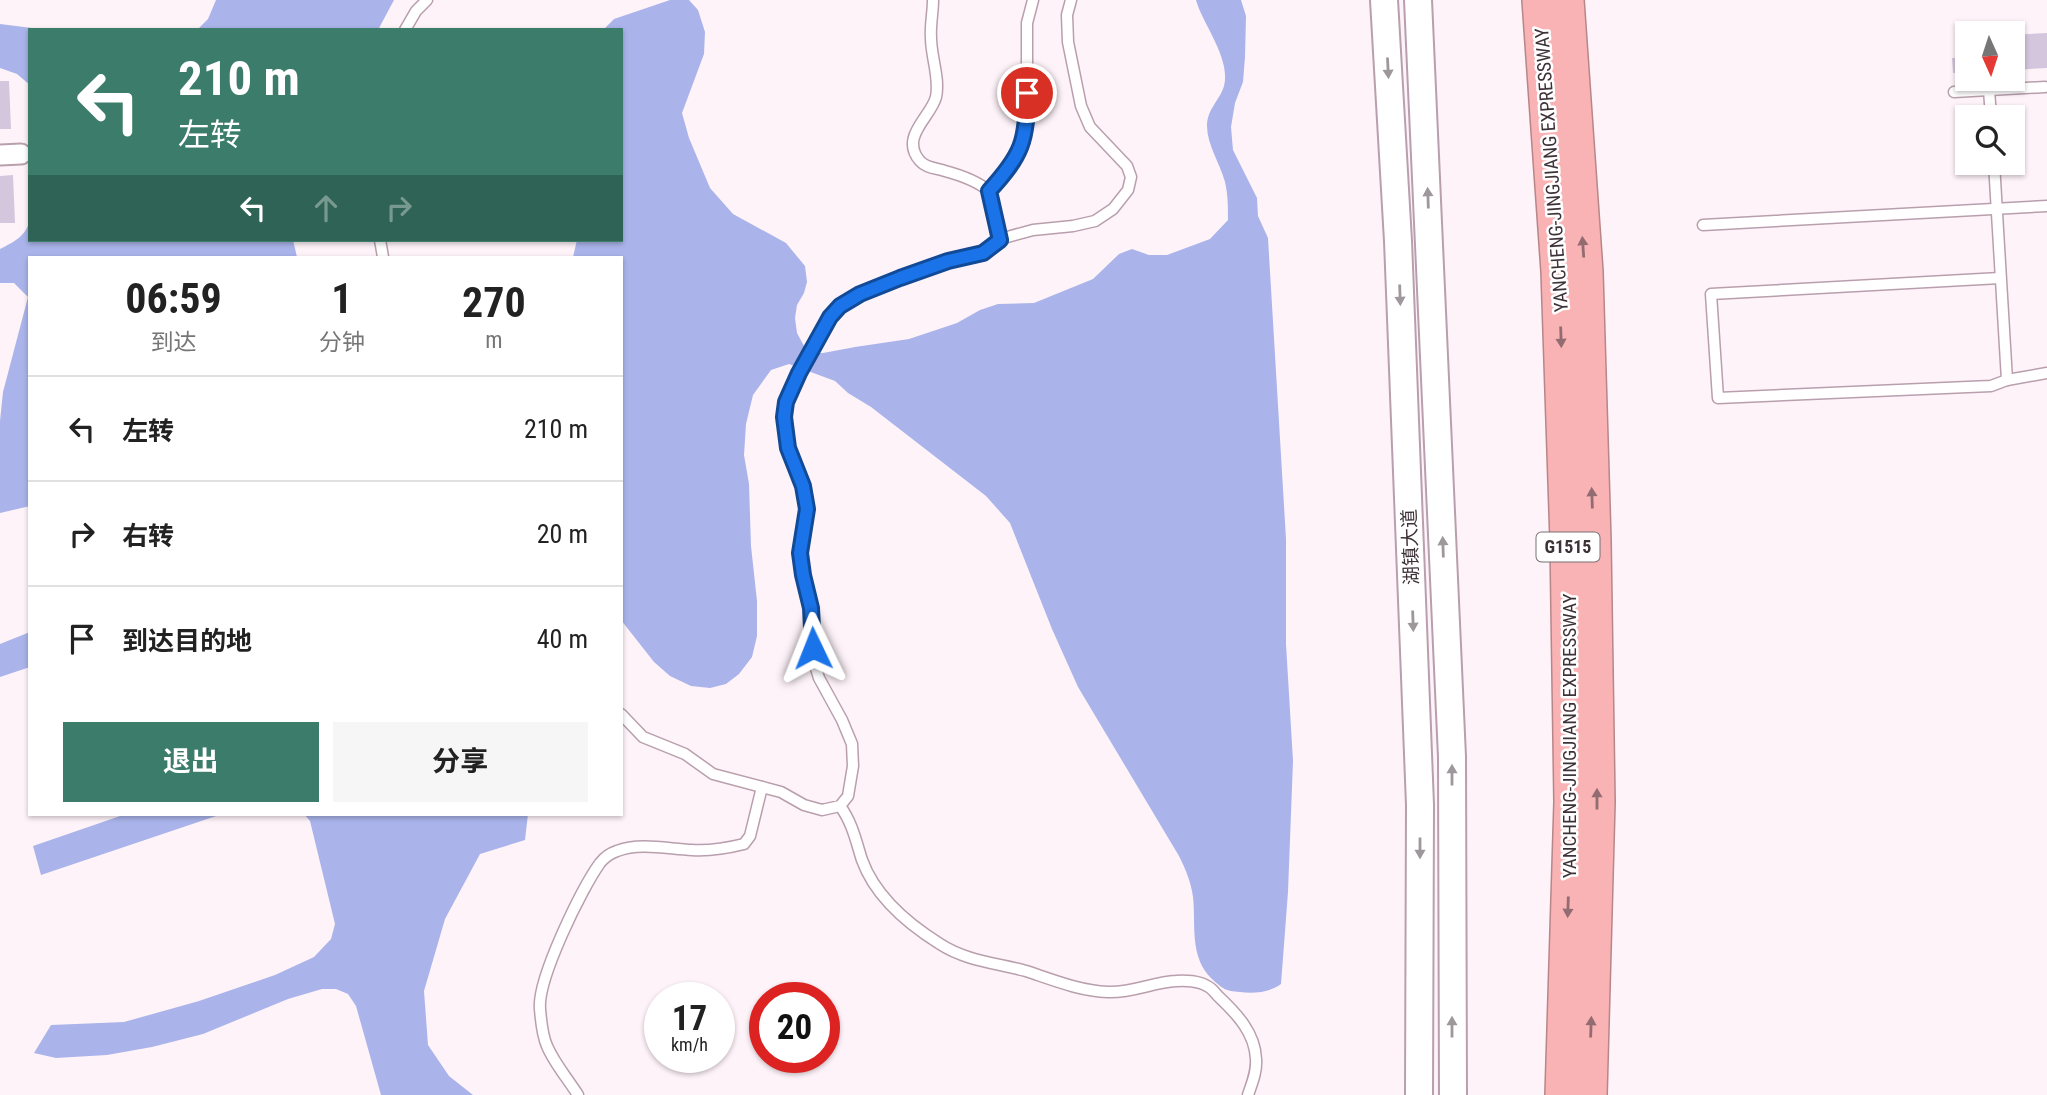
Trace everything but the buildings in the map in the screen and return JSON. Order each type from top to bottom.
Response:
[{"type":"highway","name":"YANCHENG-JINGJIANG EXPRESSWAY","points":[[1540,0],[1559,271],[1568,541],[1572,802],[1563,1095]]},
{"type":"highway","name":"YANCHENG-JINGJIANG EXPRESSWAY","points":[[1566,0],[1585,272],[1593,541],[1597,802],[1589,1095]]},
{"type":"main road","name":"湖镇大道","points":[[1384,0],[1398,241],[1420,806],[1419,1095]]},
{"type":"main road","name":"湖镇大道","points":[[1418,0],[1452,757],[1452,1095]]},
{"type":"street","points":[[0,155],[21,154]]},
{"type":"lane","points":[[406,28],[416,10],[427,0]]},
{"type":"lane","points":[[933,0],[930,38],[936,99],[914,136],[915,151],[920,161],[930,168],[981,184],[989,191],[1000,240]]},
{"type":"lane","points":[[989,191],[1009,169],[1021,150],[1027,120],[1027,23],[1033,0]]},
{"type":"lane","points":[[623,716],[643,737],[685,754],[713,774],[781,792],[804,805],[822,810],[840,806],[848,796],[853,766],[852,744],[819,678],[814,662],[811,608],[800,553],[807,509],[803,486],[788,448],[784,417],[786,402],[813,346],[830,317],[840,306],[860,294],[936,265],[983,253],[1000,240],[1033,230],[1095,221],[1113,209],[1128,190],[1131,177],[1127,166],[1090,127],[1081,106],[1068,42],[1067,15],[1071,0]]},
{"type":"lane","points":[[2025,88],[2045,87]]},
{"type":"lane","points":[[1954,92],[1972,91]]},
{"type":"lane","points":[[1995,175],[2007,380]]},
{"type":"lane","points":[[1703,225],[2047,206]]},
{"type":"lane","points":[[2000,278],[1711,294],[1718,398],[1990,386],[2047,373]]},
{"type":"lane","points":[[578,1095],[547,1047],[539,1006],[541,988],[553,955],[588,882],[602,860],[616,851],[635,847],[696,850],[744,844],[750,836],[762,787]]},
{"type":"lane","points":[[840,806],[846,814],[874,886],[887,902],[940,945],[967,958],[1071,986],[1108,992],[1142,989],[1176,981],[1192,981],[1208,986],[1247,1027],[1254,1042],[1255,1074],[1248,1095]]},
{"type":"water","points":[[216,0],[394,0],[379,28],[199,28],[208,19]]},
{"type":"water","points":[[670,0],[689,0],[698,10],[705,32],[704,54],[682,113],[689,138],[710,188],[733,214],[786,243],[805,266],[807,282],[797,305],[797,333],[804,346],[814,353],[823,353],[909,339],[957,323],[980,310],[998,304],[1034,303],[1093,279],[1119,254],[1132,249],[1149,255],[1167,255],[1210,239],[1228,220],[1225,182],[1209,140],[1207,126],[1209,115],[1224,86],[1225,75],[1220,53],[1196,0],[1241,0],[1246,16],[1245,57],[1243,82],[1235,103],[1231,127],[1233,150],[1257,198],[1258,216],[1268,238],[1286,539],[1286,644],[1293,761],[1288,892],[1281,984],[1277,987],[1245,993],[1231,991],[1219,985],[1205,970],[1197,951],[1193,897],[1184,866],[1078,687],[1010,523],[986,496],[835,381],[789,364],[771,370],[753,395],[746,424],[744,455],[749,484],[757,636],[752,657],[739,674],[726,684],[710,688],[691,686],[670,676],[654,662],[623,623],[623,256],[573,256],[577,242],[623,242],[623,28],[605,28],[614,19]]},
{"type":"water","points":[[0,24],[32,28],[28,28],[28,83],[17,74],[0,68]]},
{"type":"water","points":[[28,226],[28,242],[293,242],[297,256],[28,256],[28,297],[14,283],[0,283],[0,249],[22,234]]},
{"type":"water","points":[[28,297],[28,506],[0,513],[0,421],[3,392]]},
{"type":"water","points":[[28,633],[28,668],[0,677],[0,644]]},
{"type":"water","points":[[120,816],[216,816],[41,875],[33,846]]},
{"type":"water","points":[[306,816],[528,816],[525,840],[480,854],[445,919],[424,991],[428,1045],[449,1076],[473,1095],[381,1095],[356,1006],[348,994],[336,989],[322,989],[288,999],[203,1034],[152,1047],[107,1055],[56,1058],[34,1053],[51,1025],[124,1022],[199,1001],[275,975],[314,957],[331,939],[335,924],[310,821]]},
{"type":"route","points":[[813,648],[811,608],[800,553],[807,509],[803,486],[788,448],[784,417],[786,402],[813,346],[830,317],[840,306],[860,294],[900,278],[948,261],[983,253],[1000,240],[989,191],[1009,169],[1021,150],[1027,120],[1027,93]]}]
